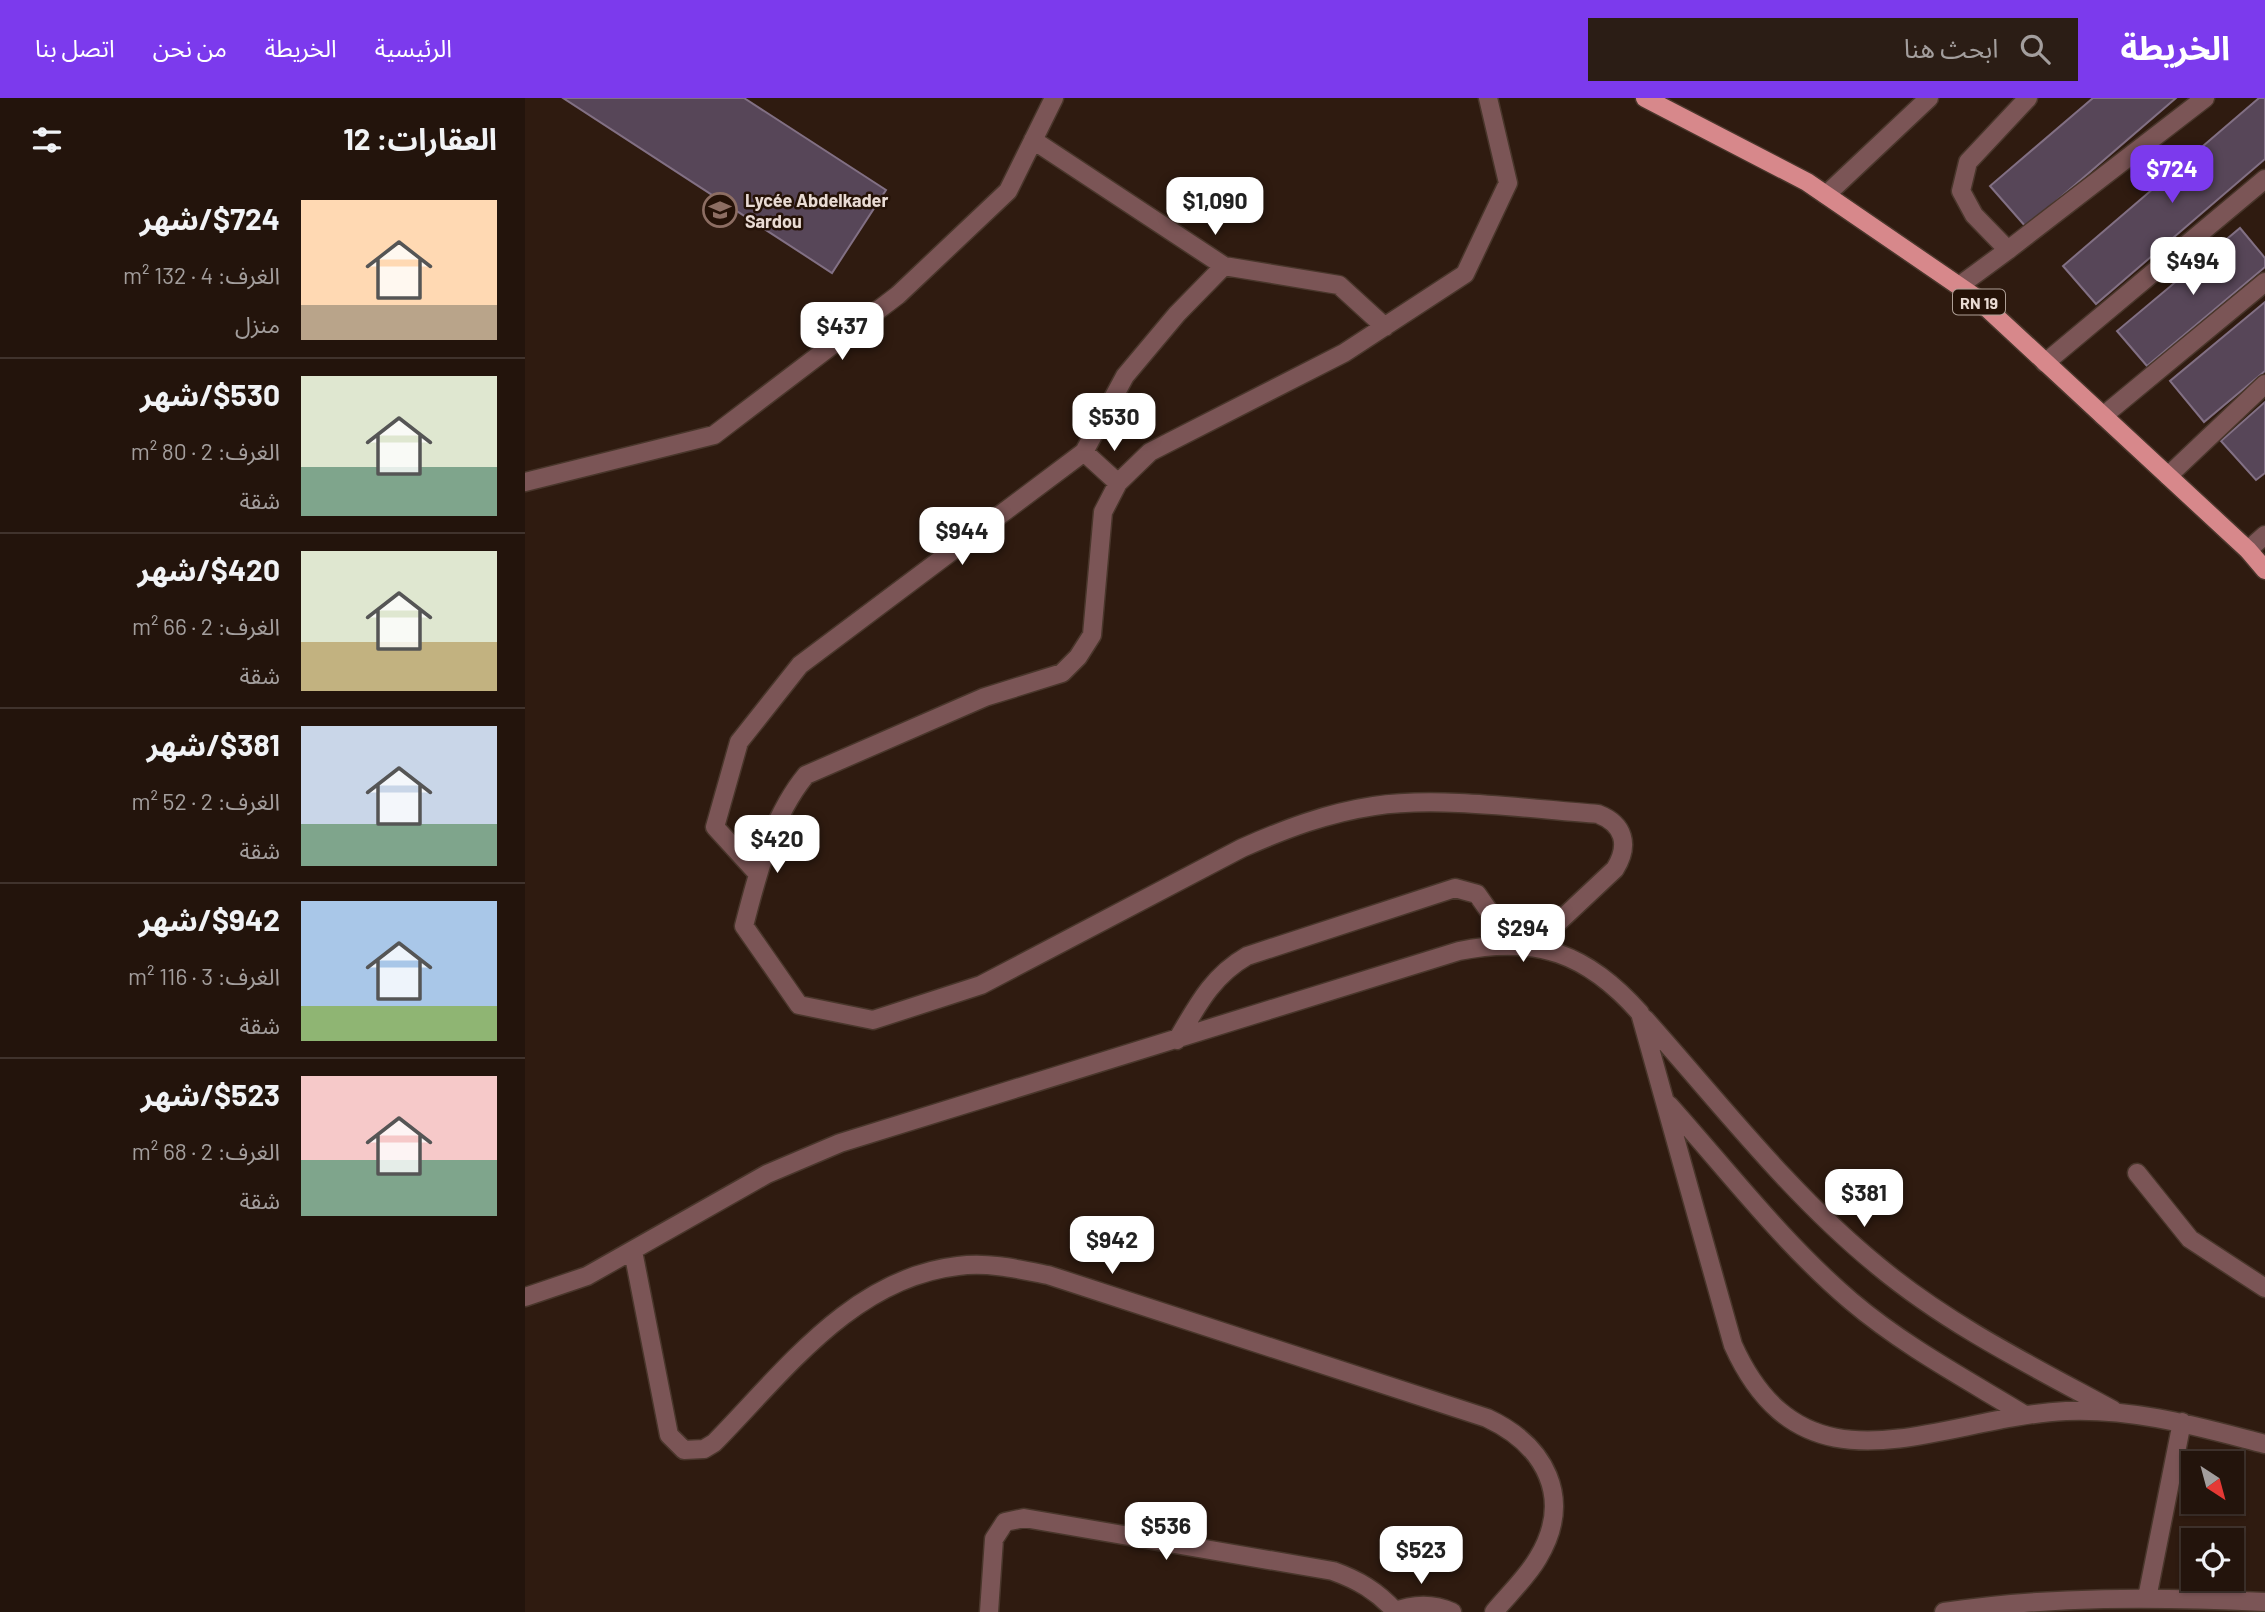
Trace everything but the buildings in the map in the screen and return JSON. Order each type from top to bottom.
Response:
[{"type":"main road","name":"RN 19","points":[[1645,98],[1807,182],[1959,286],[2248,550],[2265,570]]},
{"type":"street","points":[[525,482],[714,435],[898,295],[1008,191],[1054,98]]},
{"type":"street","points":[[1488,98],[1509,183],[1465,274],[1344,353],[1150,452],[1118,483],[1103,512],[1092,635],[1078,657],[1062,673],[985,697],[806,775],[793,790],[757,873],[744,926],[799,1005],[873,1020],[981,985],[1242,848],[1330,814],[1376,806],[1423,803],[1598,814],[1611,819],[1620,830],[1624,843],[1622,857],[1615,869],[1533,946]]},
{"type":"street","points":[[1826,195],[1929,98]]},
{"type":"street","points":[[2008,250],[1974,215],[1961,191],[1968,162],[2028,98]]},
{"type":"street","points":[[1959,286],[2205,98]]},
{"type":"street","points":[[1033,140],[1224,266],[1339,285],[1385,327]]},
{"type":"street","points":[[2045,363],[2265,179]]},
{"type":"street","points":[[757,873],[715,827],[739,742],[800,665],[1084,452],[1125,376],[1177,313],[1224,266]]},
{"type":"street","points":[[2103,416],[2265,282]]},
{"type":"street","points":[[2168,476],[2265,384]]},
{"type":"street","points":[[1084,452],[1118,483]]},
{"type":"street","points":[[2248,550],[2265,536]]},
{"type":"street","points":[[1177,1040],[1207,988],[1230,965],[1247,956],[1455,888],[1477,894],[1512,944]]},
{"type":"street","points":[[525,1297],[587,1276],[802,1157],[1459,951],[1512,944],[1565,954],[1593,969],[1619,989],[1794,1188],[1878,1267],[1973,1333],[2116,1412]]},
{"type":"street","points":[[1640,1013],[1733,1345],[1746,1375],[1769,1403],[1794,1422],[1824,1436],[1857,1442],[1889,1440],[2025,1415],[2067,1411],[2116,1412],[2182,1422],[2263,1443]]},
{"type":"street","points":[[1667,1102],[1793,1246],[1852,1302],[1918,1350],[2025,1415]]},
{"type":"street","points":[[2137,1172],[2190,1239],[2265,1289]]},
{"type":"street","points":[[633,1251],[669,1435],[684,1450],[704,1449],[714,1443],[837,1318],[874,1292],[915,1275],[959,1266],[1004,1266],[1048,1275],[1487,1418],[1513,1430],[1534,1450],[1549,1475],[1554,1504],[1550,1533],[1538,1559],[1494,1612]]},
{"type":"street","points":[[2147,1598],[2182,1422]]},
{"type":"street","points":[[989,1612],[994,1539],[1005,1522],[1024,1518],[1333,1572],[1355,1579],[1374,1591],[1394,1611],[1417,1605],[1440,1607],[1452,1612]]},
{"type":"street","points":[[1944,1612],[2013,1602],[2147,1598],[2265,1602]]},
{"type":"place","name":"Lycée Abdelkader Sardou","points":[[720,210]]}]
